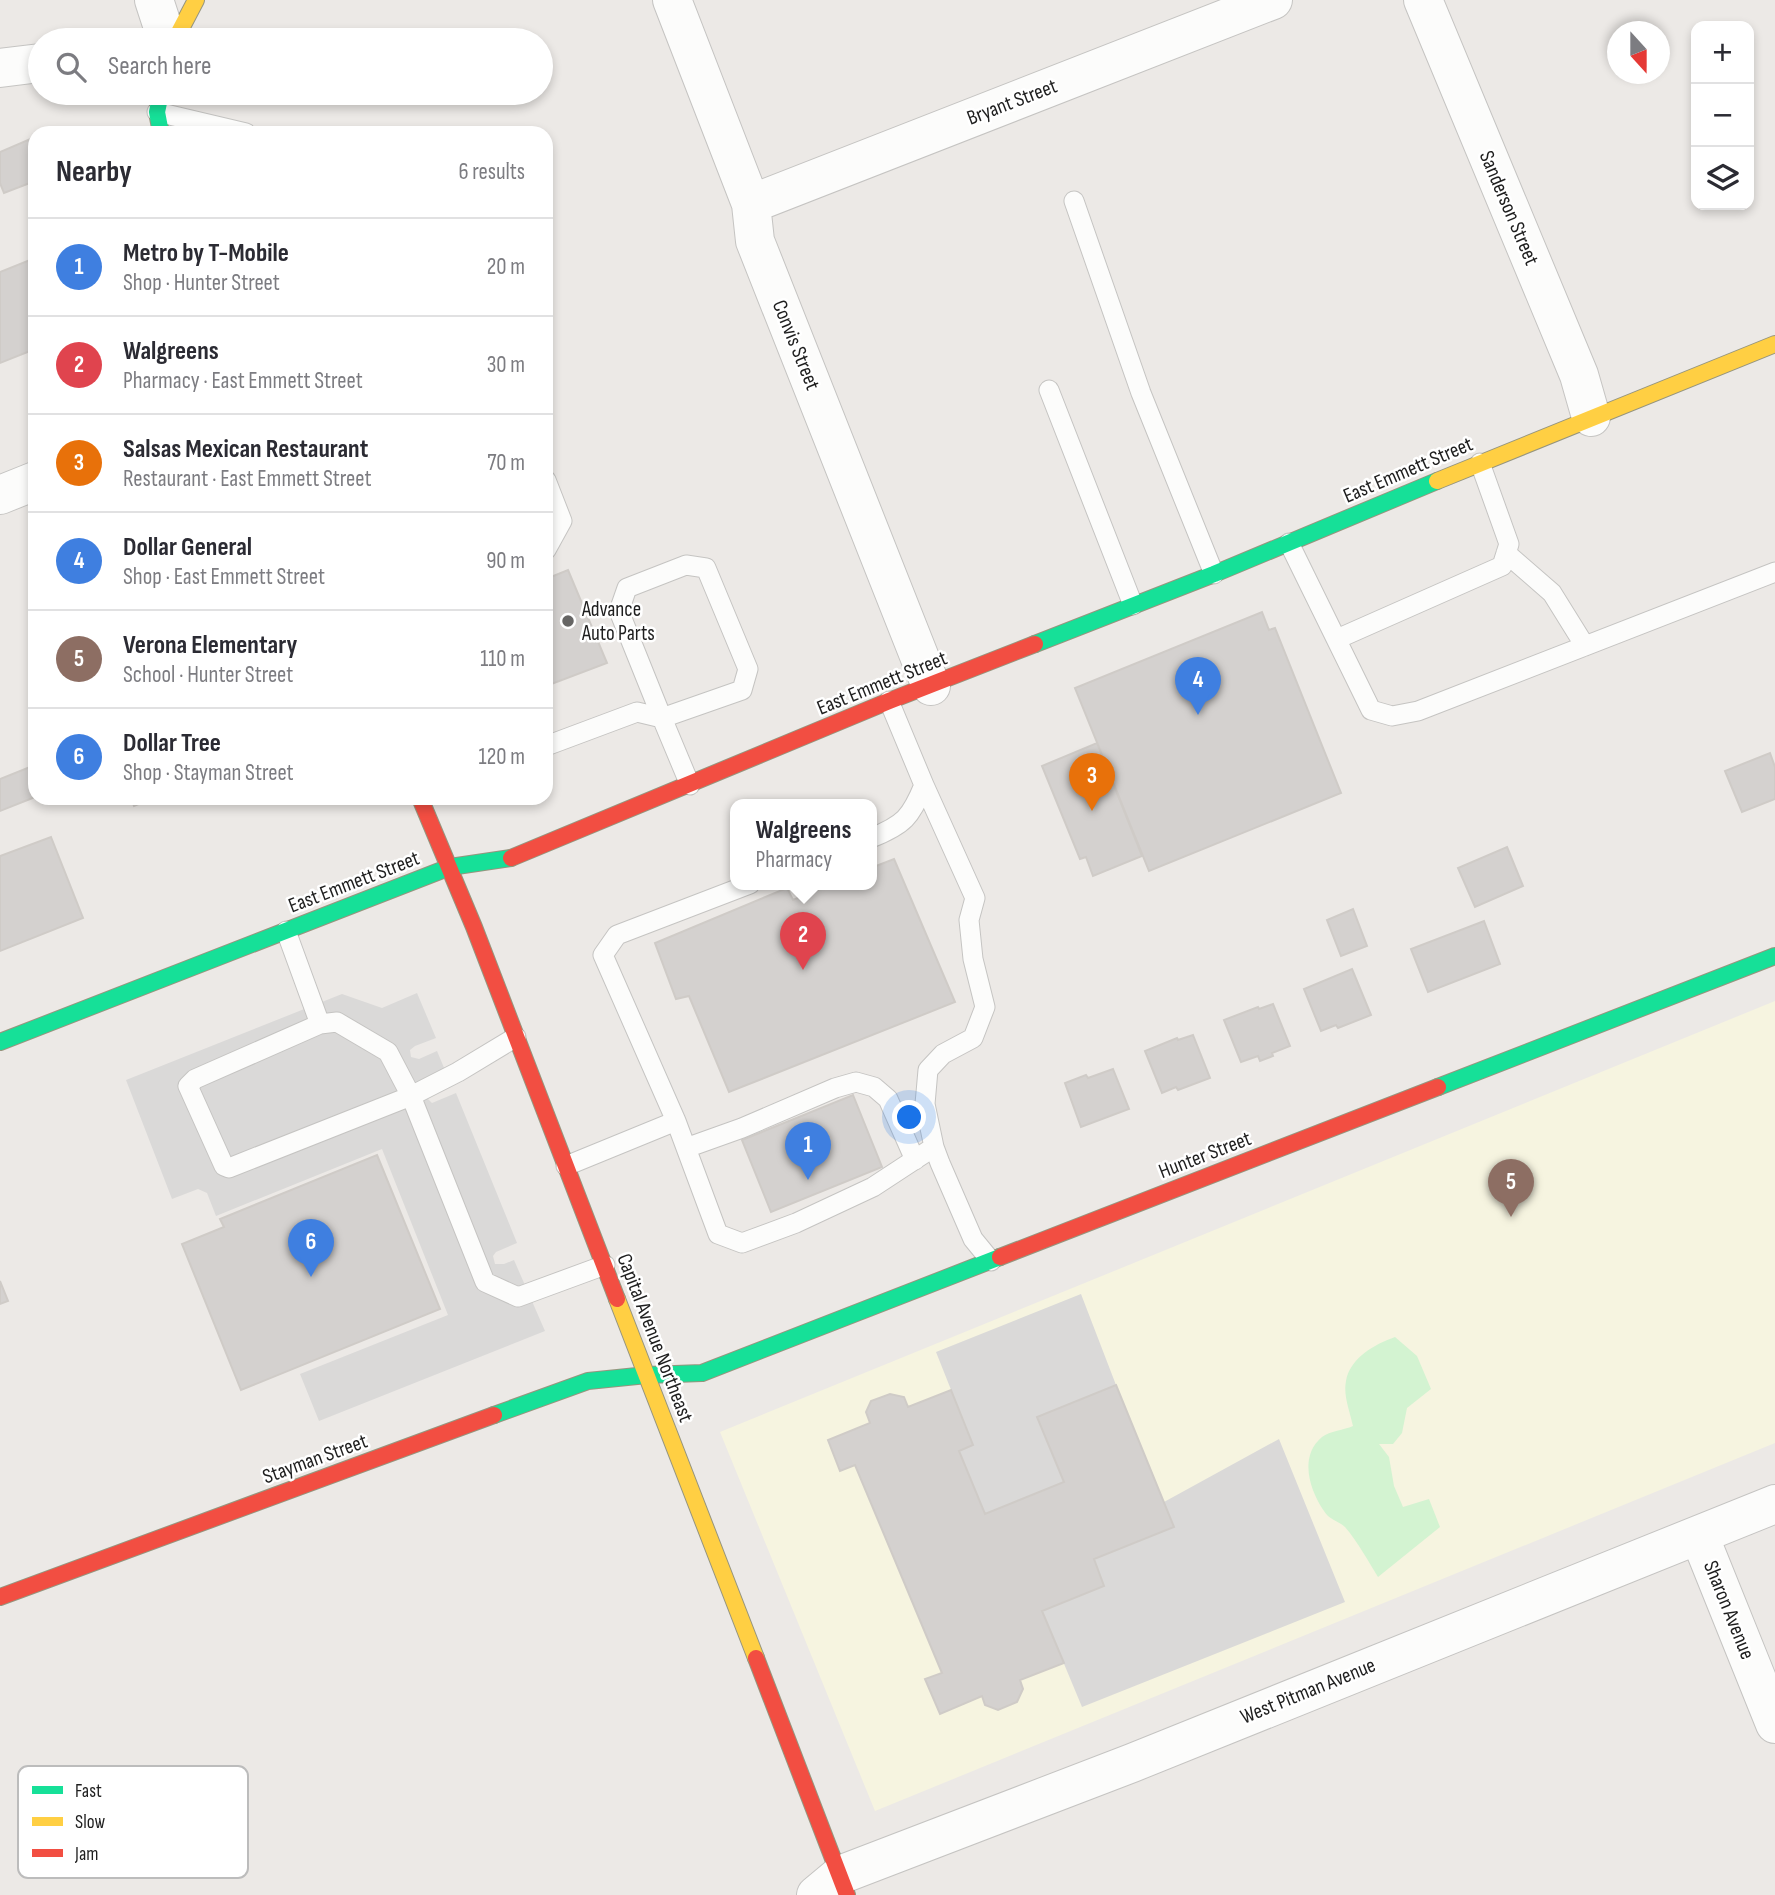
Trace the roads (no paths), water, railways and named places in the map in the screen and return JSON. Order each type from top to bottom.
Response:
[{"type":"street","points":[[154,0],[163,28]]},
{"type":"street","points":[[181,28],[196,0]]},
{"type":"street","name":"Convis Street","points":[[672,0],[751,204],[755,241],[931,686]]},
{"type":"street","name":"Bryant Street","points":[[751,204],[1273,0]]},
{"type":"street","name":"Sanderson Street","points":[[1423,0],[1578,375],[1591,417]]},
{"type":"street","points":[[0,68],[28,64]]},
{"type":"street","points":[[159,105],[161,126]]},
{"type":"street","name":"East Emmett Street","points":[[0,1042],[450,867],[514,857],[889,701],[1133,606],[1775,344]]},
{"type":"street","points":[[0,495],[28,484]]},
{"type":"street","name":"Capital Avenue Northeast","points":[[423,805],[450,867],[647,1375],[834,1888]]},
{"type":"street","name":"Hunter Street","points":[[647,1375],[702,1374],[1775,956]]},
{"type":"street","name":"Stayman Street","points":[[0,1597],[588,1381],[647,1375]]},
{"type":"street","name":"West Pitman Avenue","points":[[834,1888],[1132,1763],[1775,1504]]},
{"type":"street","name":"Sharon Avenue","points":[[1699,1535],[1775,1724]]},
{"type":"lane","points":[[167,105],[226,126]]},
{"type":"lane","points":[[1074,201],[1141,393],[1214,573]]},
{"type":"lane","points":[[1049,390],[1133,606]]},
{"type":"lane","points":[[1337,639],[1502,566],[1509,544],[1480,463]]},
{"type":"lane","points":[[553,498],[562,521],[553,537]]},
{"type":"lane","points":[[1289,543],[1371,710],[1392,716],[1418,711],[1775,572]]},
{"type":"lane","points":[[1506,553],[1552,593],[1586,646]]},
{"type":"lane","points":[[553,743],[636,712],[662,718],[742,690],[748,669],[706,568],[686,565],[627,588],[619,611],[662,718],[690,785]]},
{"type":"lane","points":[[889,701],[975,898],[970,919],[973,958],[985,1007],[973,1038],[943,1054],[929,1070],[925,1104],[934,1147],[973,1239],[991,1261]]},
{"type":"lane","points":[[877,836],[890,831],[913,812],[924,785]]},
{"type":"lane","points":[[734,890],[617,935],[603,955],[676,1121],[718,1234],[742,1243],[796,1223],[873,1187],[934,1147]]},
{"type":"lane","points":[[286,931],[320,1024]]},
{"type":"lane","points":[[516,1037],[458,1072],[411,1096],[229,1168],[224,1166],[188,1086],[195,1079],[320,1024],[337,1022],[388,1052],[411,1096],[485,1282],[518,1297],[605,1265]]},
{"type":"lane","points":[[686,1148],[856,1082],[874,1087],[888,1100],[915,1160]]},
{"type":"lane","points":[[566,1166],[676,1121]]},
{"type":"place","name":"Advance Auto Parts","points":[[568,621]]},
{"type":"place","name":"Dollar General","points":[[1198,715]]},
{"type":"place","name":"Salsas Mexican Restaurant","points":[[1092,811]]},
{"type":"place","name":"Walgreens","points":[[803,970]]},
{"type":"place","name":"Metro by T-Mobile","points":[[808,1180]]},
{"type":"place","name":"Verona Elementary","points":[[1511,1217]]},
{"type":"place","name":"Dollar Tree","points":[[311,1277]]}]
